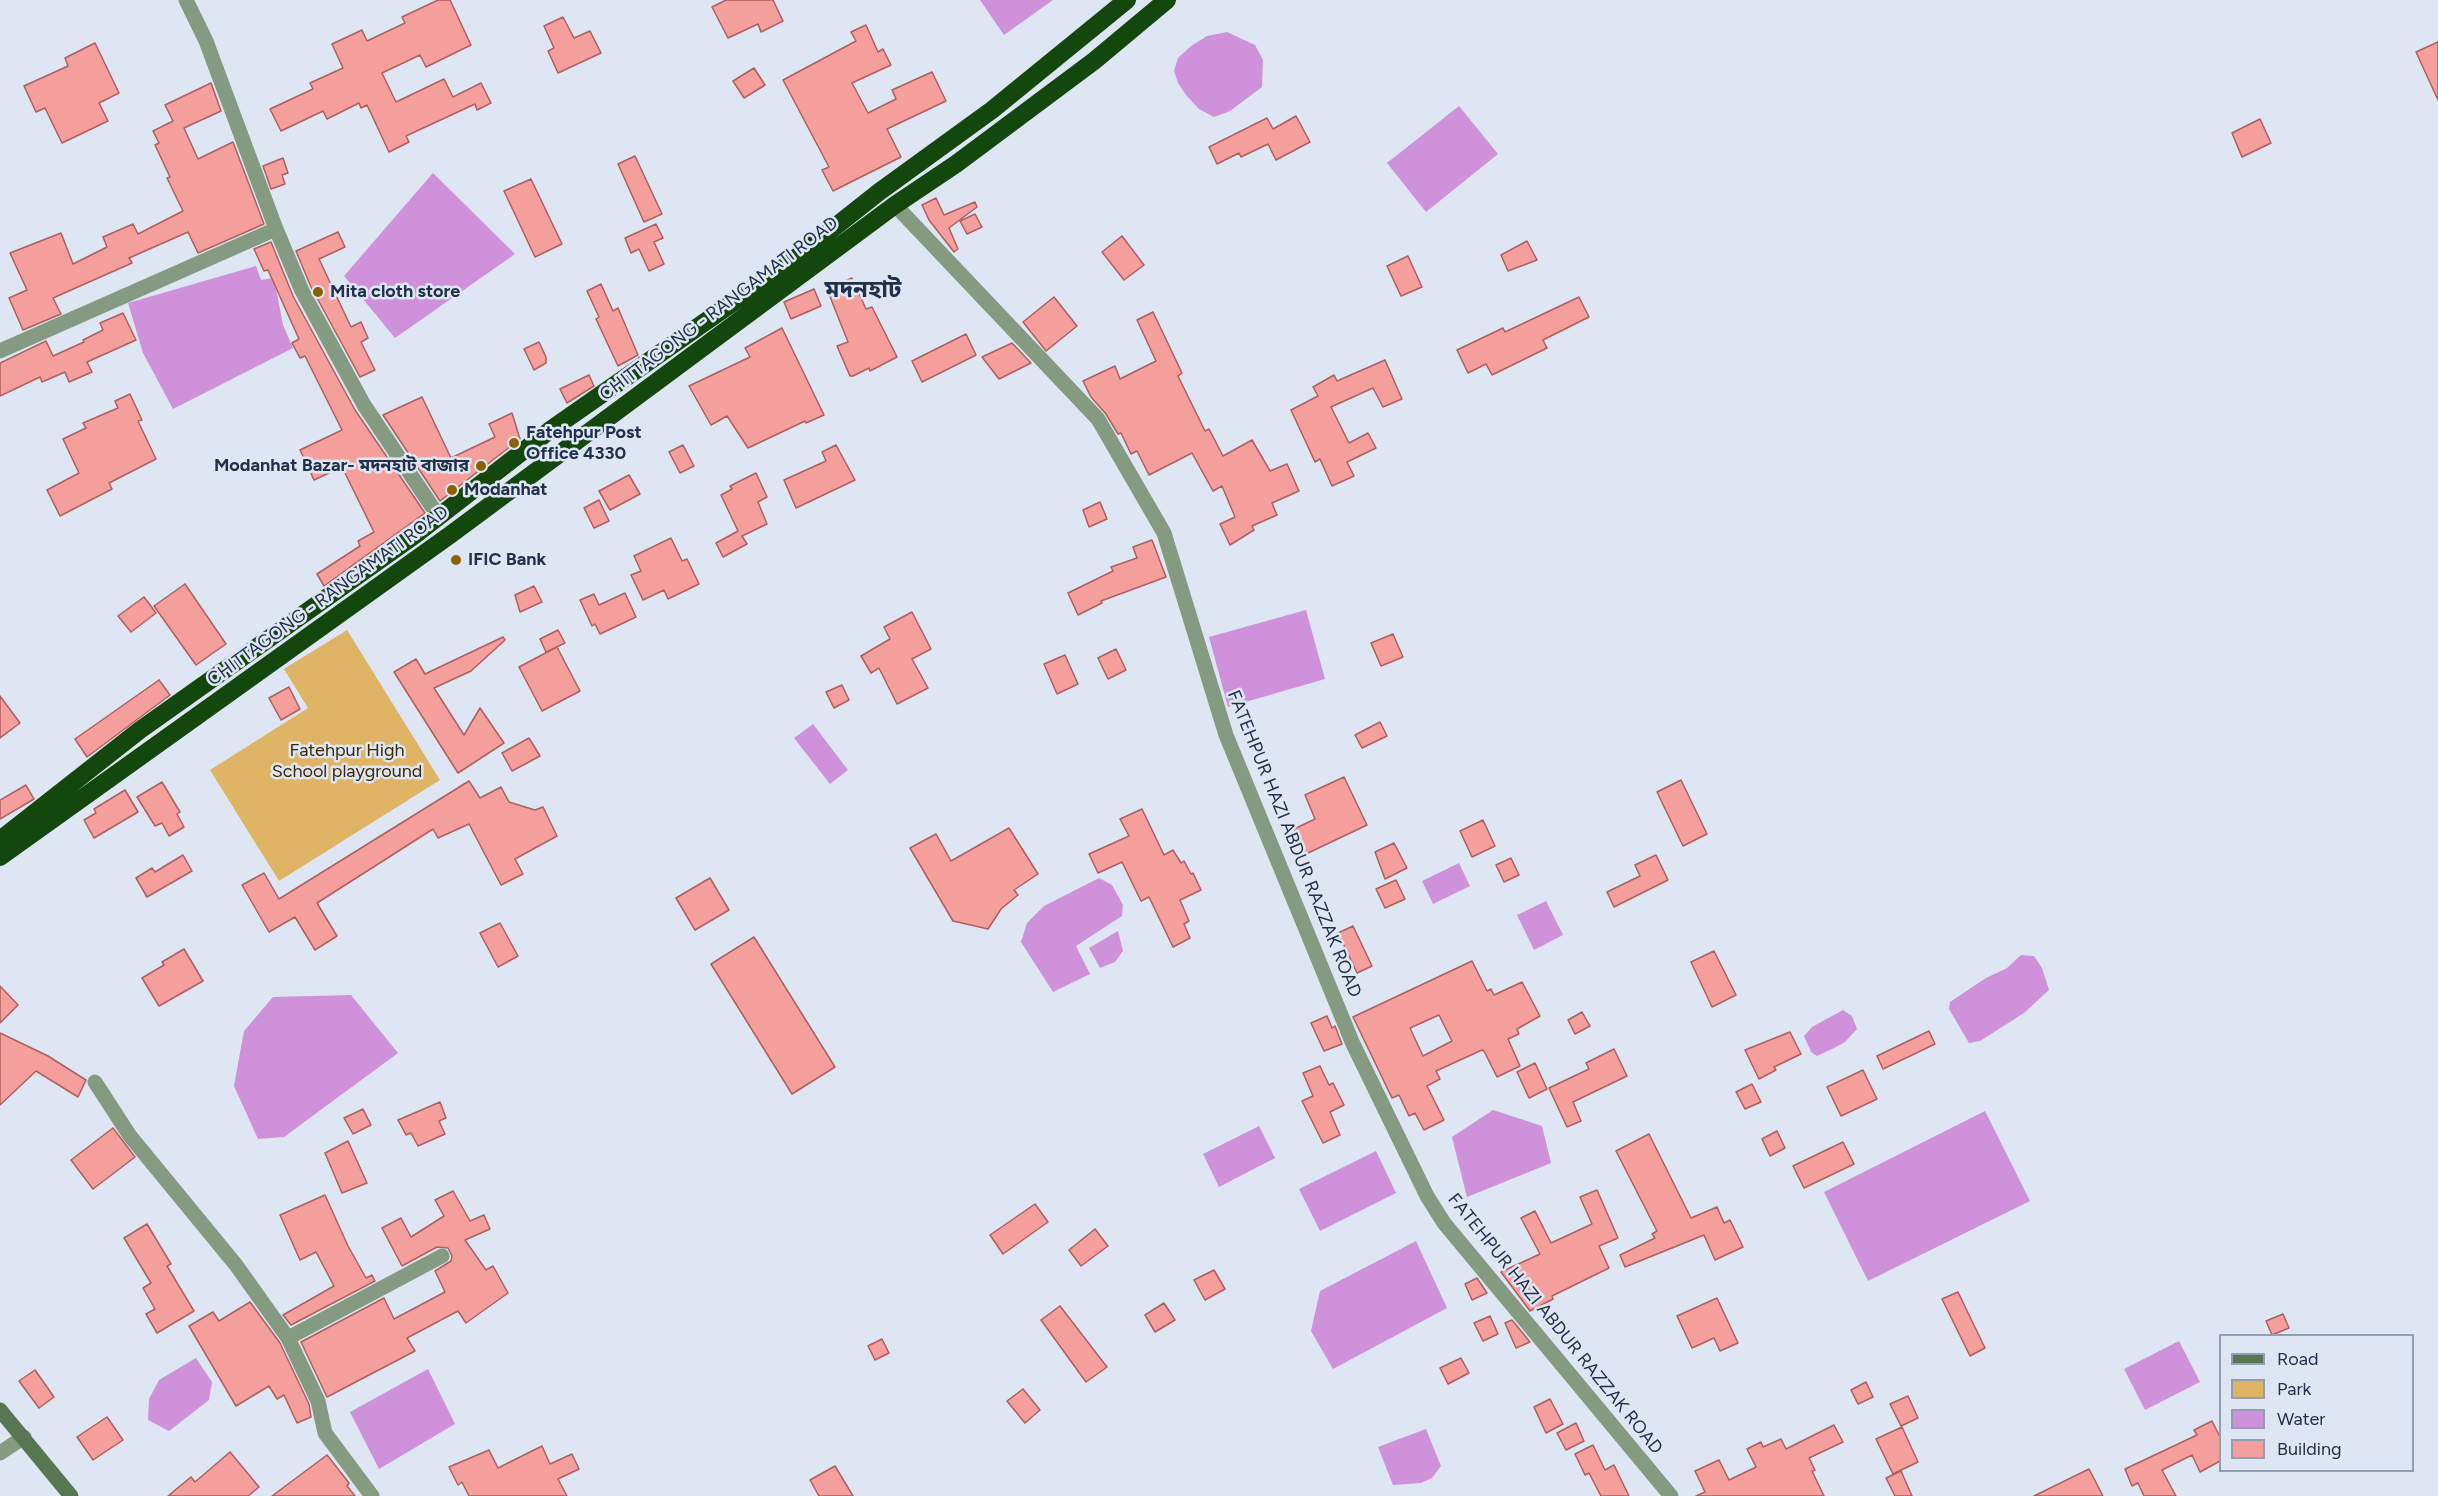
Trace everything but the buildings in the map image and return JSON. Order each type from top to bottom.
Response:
[{"type":"highway","name":"CHITTAGONG - RANGAMATI ROAD","points":[[0,840],[140,730],[439,517],[549,431],[788,264],[879,192],[993,110],[1128,0]]},
{"type":"highway","name":"CHITTAGONG - RANGAMATI ROAD","points":[[0,857],[450,535],[895,205],[956,164],[1094,61],[1167,0]]},
{"type":"main road","points":[[0,1410],[71,1496]]},
{"type":"street","points":[[186,0],[206,41],[276,229],[302,291],[364,405],[439,517]]},
{"type":"street","name":"FATEHPUR HAZI ABDUR RAZZAK ROAD","points":[[895,205],[1098,419],[1164,533],[1226,735],[1353,1044],[1427,1197],[1444,1223],[1671,1496]]},
{"type":"street","points":[[0,351],[276,229]]},
{"type":"street","points":[[95,1082],[130,1136],[236,1265],[288,1338],[318,1401],[326,1433],[372,1496]]},
{"type":"street","points":[[288,1338],[442,1256]]},
{"type":"street","points":[[0,1453],[24,1437]]},
{"type":"green space","name":"Fatehpur High School playground","points":[[347,630],[440,780],[279,881],[210,770],[308,708],[284,669]]},
{"type":"water","points":[[980,0],[1053,0],[1004,35]]},
{"type":"water","points":[[1227,32],[1255,45],[1263,60],[1262,87],[1230,111],[1214,117],[1199,109],[1186,95],[1174,71],[1178,58],[1191,46],[1207,36]]},
{"type":"water","points":[[1459,106],[1498,154],[1426,212],[1387,163]]},
{"type":"water","points":[[433,173],[515,254],[395,338],[344,276]]},
{"type":"water","points":[[256,266],[261,280],[274,278],[283,325],[293,348],[173,409],[143,353],[128,303]]},
{"type":"water","points":[[1306,610],[1325,679],[1228,707],[1209,637]]},
{"type":"water","points":[[813,724],[848,770],[830,784],[794,738]]},
{"type":"water","points":[[1459,863],[1470,886],[1433,904],[1422,881]]},
{"type":"water","points":[[1099,878],[1112,885],[1123,905],[1122,916],[1076,946],[1090,974],[1053,992],[1021,942],[1027,923],[1044,906]]},
{"type":"water","points":[[1546,901],[1563,935],[1534,950],[1517,915]]},
{"type":"water","points":[[1118,931],[1123,951],[1115,962],[1100,968],[1089,948]]},
{"type":"water","points":[[2021,955],[2034,956],[2042,968],[2049,990],[2024,1013],[1980,1041],[1969,1043],[1949,1009],[1950,1002],[1986,978],[2007,968]]},
{"type":"water","points":[[351,995],[398,1053],[284,1137],[258,1139],[234,1086],[244,1031],[273,997]]},
{"type":"water","points":[[1843,1010],[1852,1016],[1857,1029],[1845,1042],[1817,1056],[1811,1052],[1804,1036],[1812,1027]]},
{"type":"water","points":[[1493,1110],[1542,1126],[1551,1163],[1467,1197],[1452,1137]]},
{"type":"water","points":[[1985,1111],[2030,1201],[1868,1281],[1824,1192]]},
{"type":"water","points":[[1259,1126],[1275,1158],[1219,1187],[1203,1154]]},
{"type":"water","points":[[1376,1151],[1396,1193],[1320,1231],[1299,1189]]},
{"type":"water","points":[[1416,1241],[1447,1308],[1333,1369],[1311,1331],[1320,1291]]},
{"type":"water","points":[[2179,1341],[2200,1382],[2145,1410],[2124,1369]]},
{"type":"water","points":[[196,1358],[212,1382],[209,1400],[169,1431],[148,1420],[149,1399],[159,1380]]},
{"type":"water","points":[[428,1369],[455,1424],[379,1469],[350,1412]]},
{"type":"water","points":[[1426,1429],[1441,1466],[1432,1478],[1421,1483],[1393,1485],[1378,1447]]},
{"type":"place","name":"Mita cloth store","points":[[318,292]]},
{"type":"place","name":"Fatehpur Post Office 4330","points":[[514,443]]},
{"type":"place","name":"Modanhat Bazar- মদনহাট বাজার","points":[[481,466]]},
{"type":"place","name":"Modanhat","points":[[452,490]]},
{"type":"place","name":"IFIC Bank","points":[[456,560]]},
{"type":"district","name":"মদনহাট","points":[[863,290]]}]
